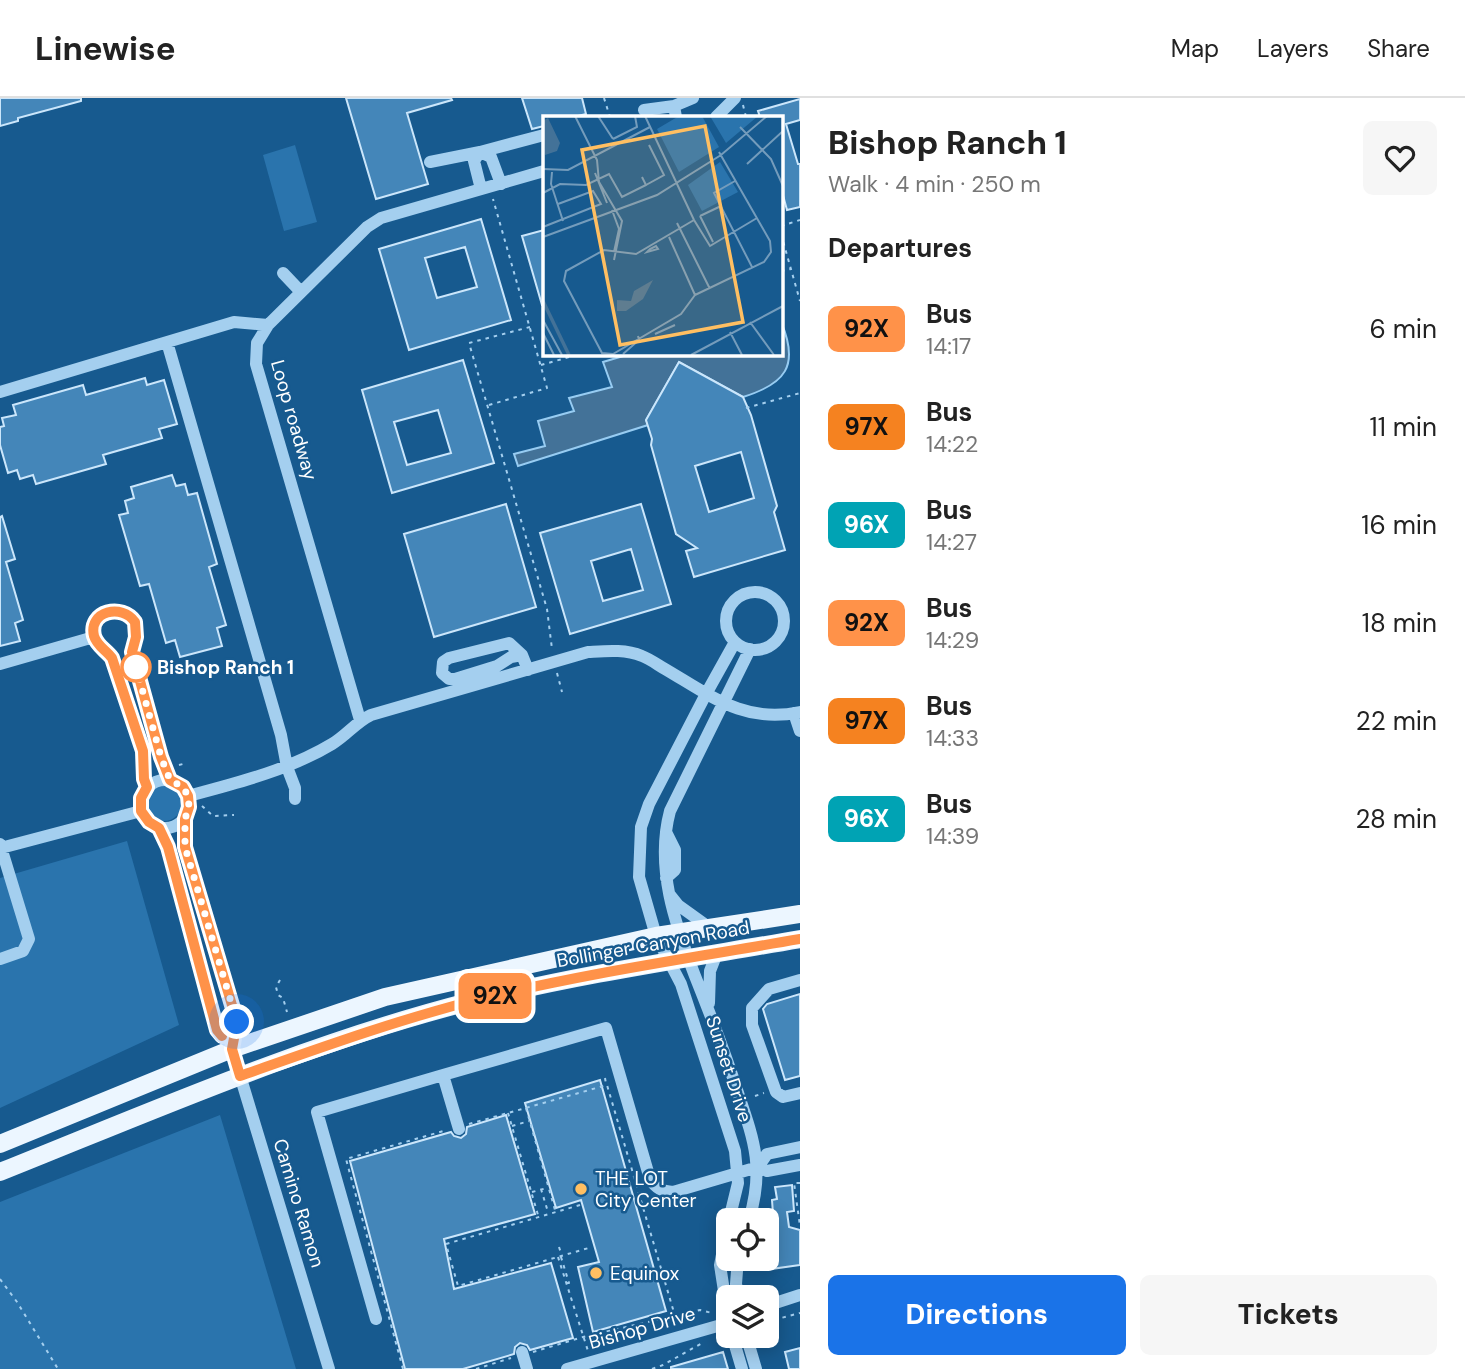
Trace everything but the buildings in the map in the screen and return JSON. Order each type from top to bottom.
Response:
[{"type":"main road","name":"Bollinger Canyon Road","points":[[0,1144],[232,1049],[385,997],[656,936],[800,914]]},
{"type":"main road","name":"Bollinger Canyon Road","points":[[0,1172],[240,1076],[472,1001],[667,961],[800,939]]},
{"type":"street","points":[[644,110],[675,112],[693,98]]},
{"type":"street","points":[[717,116],[739,101]]},
{"type":"street","points":[[430,162],[543,135]]},
{"type":"street","points":[[480,152],[491,157],[501,184]]},
{"type":"street","points":[[480,152],[474,161],[481,189]]},
{"type":"street","name":"Loop roadway","points":[[360,720],[257,363],[257,344],[268,325],[367,227],[381,218],[543,171]]},
{"type":"street","points":[[283,273],[301,292]]},
{"type":"street","points":[[0,391],[234,322],[268,325]]},
{"type":"street","points":[[167,342],[278,723],[287,767],[295,788],[295,799]]},
{"type":"street","points":[[764,593],[779,604],[783,613],[782,632],[769,646],[750,649],[736,642],[726,625],[730,606],[744,594],[764,593]]},
{"type":"street","points":[[147,787],[143,751],[112,658],[94,637],[95,624],[105,612],[111,610],[124,612],[135,622],[136,637],[132,652],[170,780]]},
{"type":"street","points":[[0,664],[94,637]]},
{"type":"street","name":"Sunset Drive","points":[[732,1208],[738,1173],[735,1151],[685,996],[656,936],[639,877],[640,827],[656,787],[736,642]]},
{"type":"street","points":[[522,655],[455,679],[445,677],[442,673],[443,663],[449,658],[509,643],[522,655],[528,670]]},
{"type":"street","points":[[723,703],[750,649]]},
{"type":"street","points":[[232,1049],[237,1022],[187,859],[185,819],[195,799],[287,767],[335,743],[360,720],[371,715],[588,652],[615,650],[641,655],[738,710],[762,716],[797,713],[800,731]]},
{"type":"street","name":"Sunset Drive","points":[[723,703],[676,797],[665,829],[675,850],[675,870],[666,878],[678,932],[729,1064],[755,1145],[758,1167],[753,1208]]},
{"type":"street","points":[[195,799],[183,787],[170,780],[156,781],[147,787],[141,798],[141,811],[149,822],[159,828],[168,847],[217,1030],[232,1049]]},
{"type":"street","points":[[0,959],[23,951],[29,939],[1,846],[141,811]]},
{"type":"street","points":[[159,828],[176,826],[185,819]]},
{"type":"street","points":[[669,895],[678,905],[710,928]]},
{"type":"street","name":"Sunset Drive","points":[[709,1014],[710,971],[717,953]]},
{"type":"street","points":[[800,980],[769,989],[752,1008],[752,1025],[776,1092],[783,1097],[800,1093]]},
{"type":"street","points":[[376,1318],[317,1112],[606,1028],[654,1186],[662,1191],[673,1192],[758,1167],[768,1171],[800,1165]]},
{"type":"street","name":"Camino Ramon","points":[[232,1049],[329,1369]]},
{"type":"street","points":[[443,1075],[458,1128]]},
{"type":"street","points":[[758,1167],[767,1154],[800,1147]]},
{"type":"street","points":[[779,1302],[800,1295]]},
{"type":"street","name":"Bishop Drive","points":[[567,1369],[716,1326]]},
{"type":"street","points":[[736,1348],[742,1369]]},
{"type":"street","points":[[750,1348],[756,1369]]},
{"type":"street","points":[[522,1353],[527,1369]]},
{"type":"path","points":[[604,98],[610,116]]},
{"type":"path","points":[[488,405],[547,388],[493,198]]},
{"type":"path","points":[[782,226],[800,220]]},
{"type":"path","points":[[782,237],[800,301]]},
{"type":"path","points":[[782,271],[791,268]]},
{"type":"path","points":[[530,327],[470,343],[547,609],[552,652]]},
{"type":"path","points":[[541,365],[576,355]]},
{"type":"path","points":[[747,408],[800,393]]},
{"type":"path","points":[[556,672],[562,692]]},
{"type":"path","points":[[179,765],[187,763]]},
{"type":"path","points":[[195,799],[214,816],[234,815]]},
{"type":"path","points":[[280,980],[275,987],[278,995],[283,998],[287,1012]]},
{"type":"path","points":[[605,1078],[675,1317]]},
{"type":"path","points":[[403,1369],[346,1159],[607,1085]]},
{"type":"path","points":[[526,1108],[555,1211]]},
{"type":"path","points":[[508,1113],[538,1216]]},
{"type":"path","points":[[512,1126],[530,1120]]},
{"type":"path","points":[[800,1183],[794,1183],[800,1226]]},
{"type":"path","points":[[531,1192],[548,1188]]},
{"type":"path","points":[[541,1189],[548,1213]]},
{"type":"path","points":[[580,1205],[446,1244],[458,1286],[592,1247]]},
{"type":"path","points":[[559,1247],[566,1284],[583,1337]]},
{"type":"path","points":[[0,1279],[18,1302],[58,1369]]},
{"type":"path","points":[[476,1369],[522,1353],[583,1337],[700,1310],[712,1313]]},
{"type":"path","points":[[779,1319],[800,1313]]},
{"type":"path","points":[[652,1369],[704,1342]]},
{"type":"shaded area","points":[[295,145],[317,222],[284,231],[263,155]]},
{"type":"shaded area","points":[[782,324],[789,350],[785,371],[778,379],[769,386],[743,397],[679,362],[646,420],[648,425],[518,466],[514,454],[545,446],[538,421],[574,411],[569,398],[612,387],[603,362],[627,355],[782,355]]},
{"type":"shaded area","points":[[164,785],[177,790],[182,803],[177,816],[164,821],[151,816],[146,803],[151,790]]},
{"type":"shaded area","points":[[127,841],[179,1025],[0,1108],[0,878]]},
{"type":"shaded area","points":[[220,1115],[296,1369],[0,1369],[0,1202]]},
{"type":"bus line","name":"92X","points":[[222,1036],[217,1030],[168,847],[159,828],[149,822],[141,811],[141,798],[147,787],[143,751],[112,658],[94,637],[95,624],[105,612],[111,610],[124,612],[135,622],[137,629],[132,652],[161,757],[170,780],[183,787],[188,796],[184,838],[187,859],[237,1022],[232,1049],[240,1076],[472,1001],[652,964],[800,939]]},
{"type":"place","name":"Bishop Ranch 1","points":[[136,667]]},
{"type":"place","name":"THE LOT City Center","points":[[581,1189]]},
{"type":"place","name":"Equinox","points":[[596,1273]]},
{"type":"route","points":[[136,667],[170,780],[183,787],[188,796],[184,838],[187,859],[237,1022]]}]
